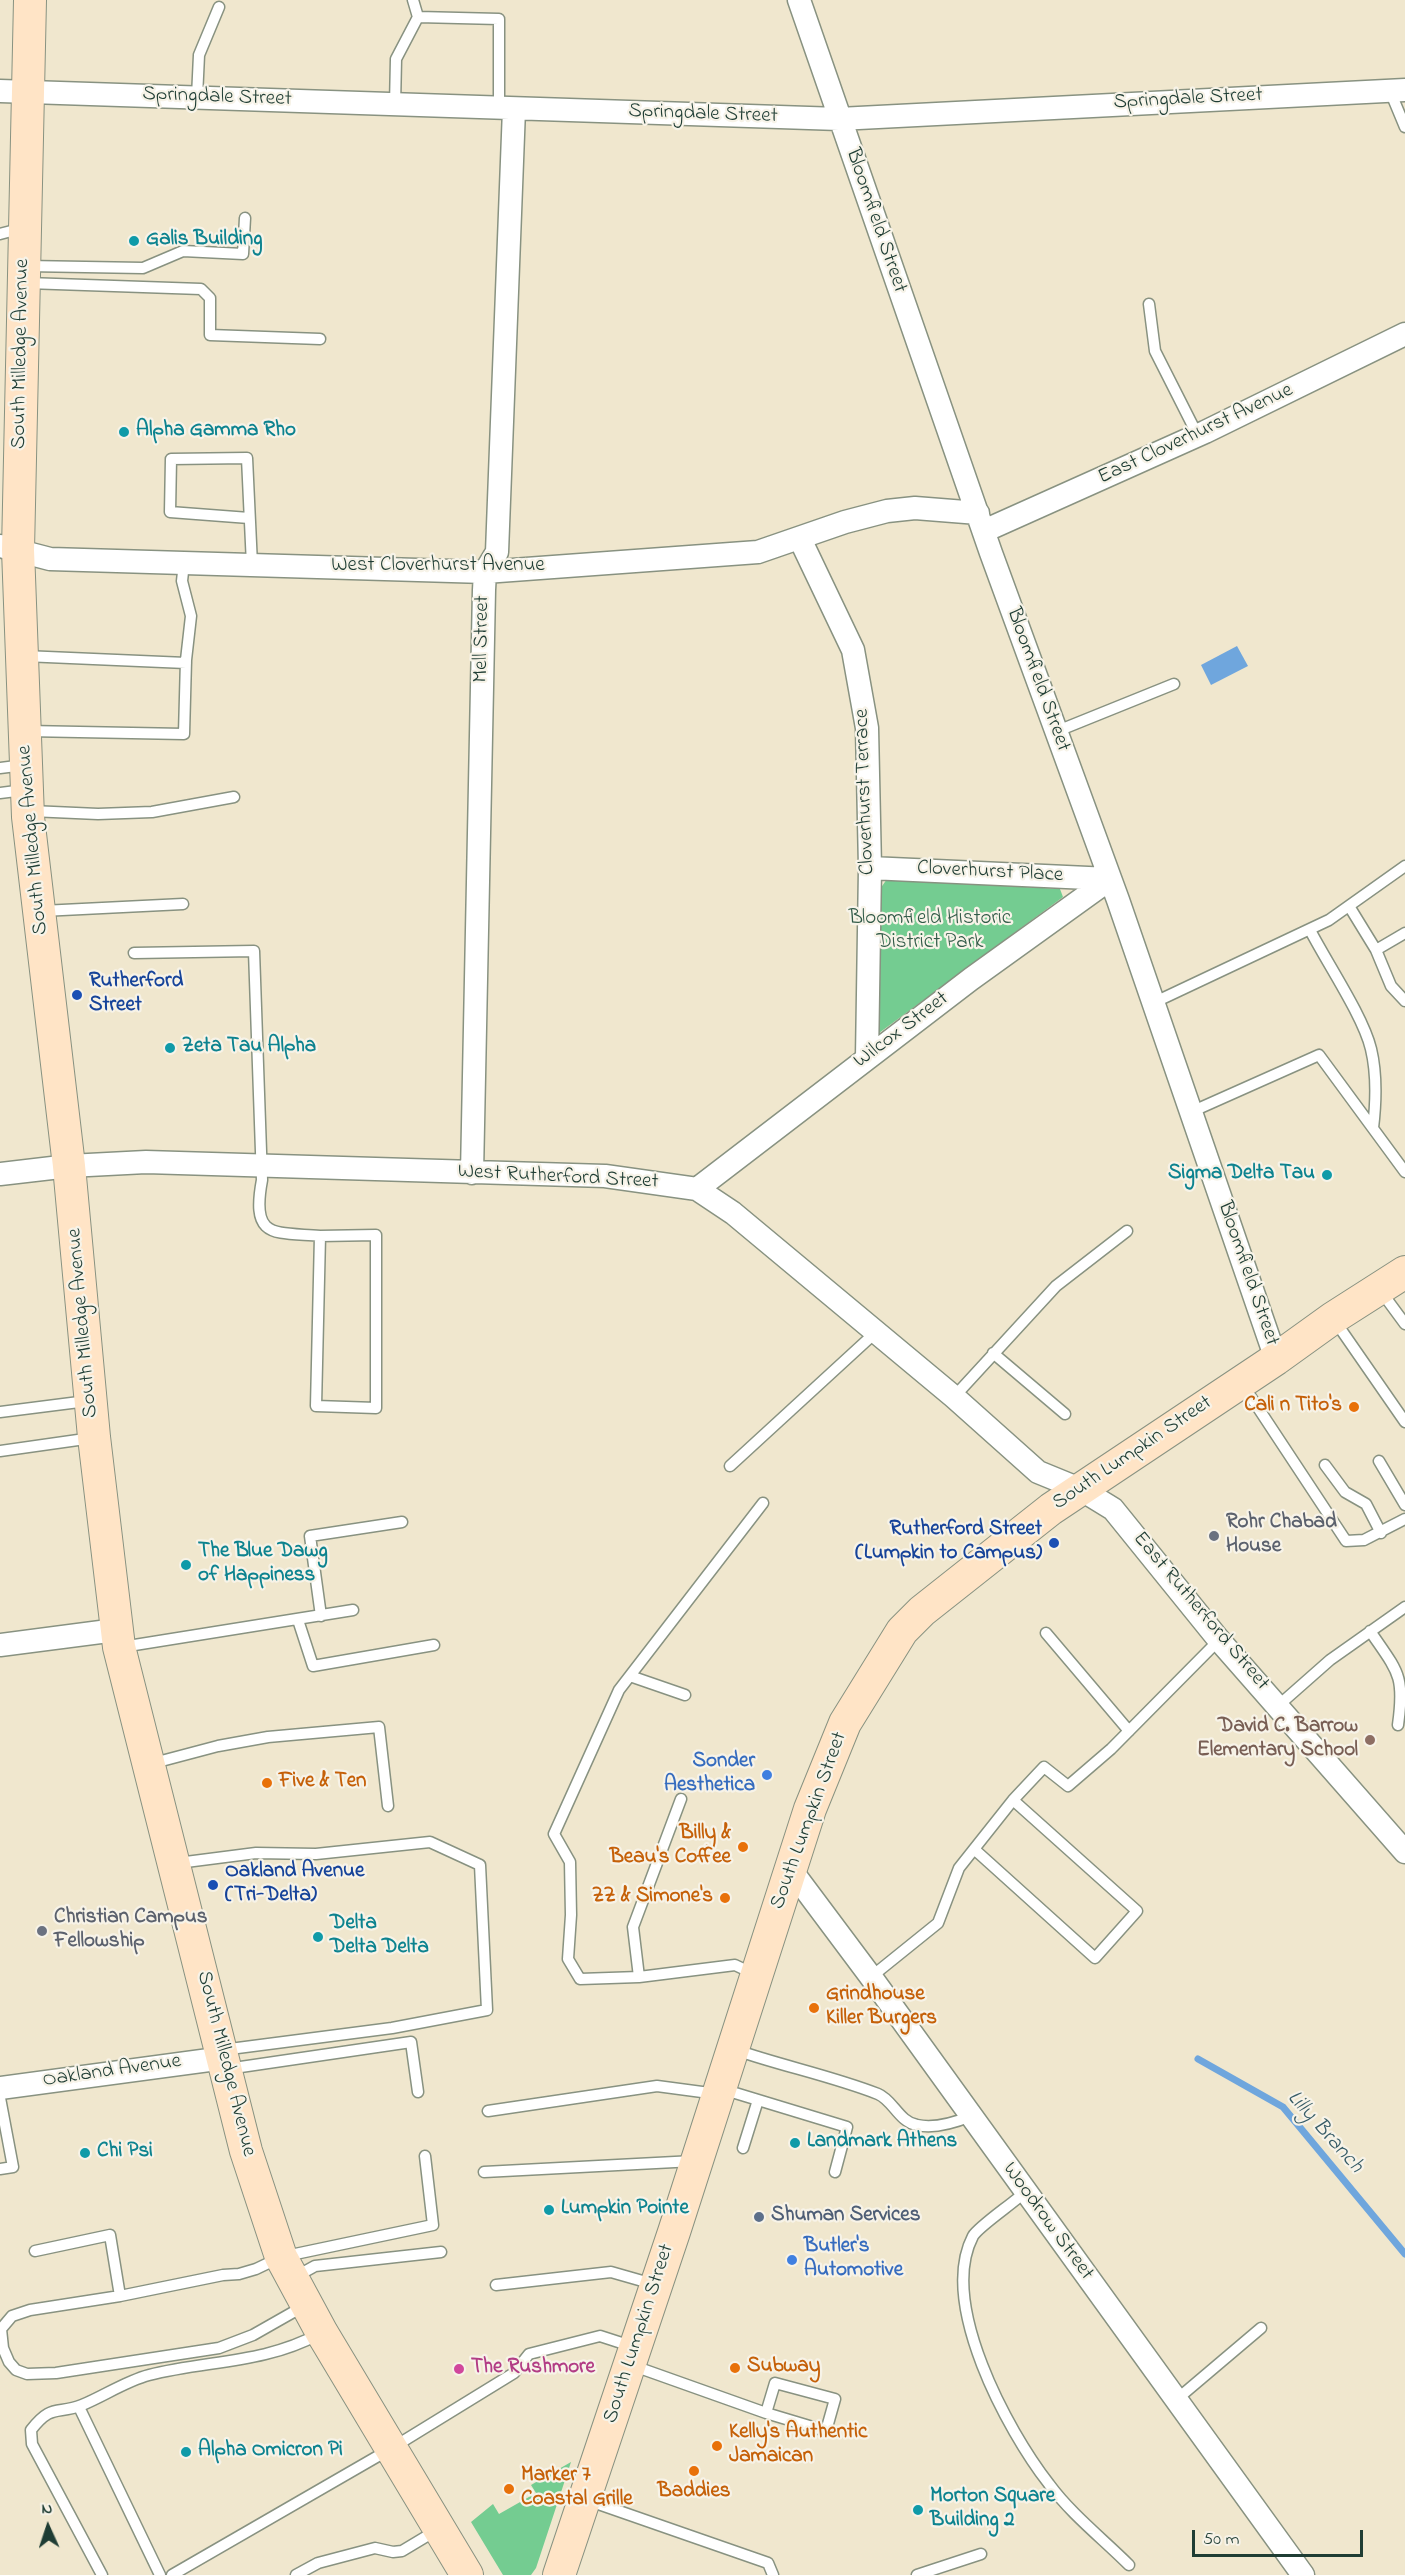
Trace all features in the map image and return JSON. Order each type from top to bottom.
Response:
[{"type":"main road","name":"South Milledge Avenue","points":[[30,0],[14,91],[12,231],[24,274],[9,548],[9,608],[21,656],[24,731],[16,785],[39,912],[69,1166],[94,1437],[117,1639],[246,2151],[293,2280],[322,2333],[467,2575]]},
{"type":"main road","name":"South Lumpkin Street","points":[[558,2573],[656,2285],[810,1809],[845,1723],[902,1631],[922,1611],[1051,1509],[1276,1359],[1333,1318],[1405,1272]]},
{"type":"street","name":"Bloomfield Street","points":[[800,0],[839,119],[1055,732],[1154,1003],[1276,1359]]},
{"type":"street","name":"Springdale Street","points":[[14,91],[839,119],[1397,90]]},
{"type":"street","name":"Mell Street","points":[[472,1173],[485,572],[496,552],[507,109]]},
{"type":"street","name":"East Cloverhurst Avenue","points":[[981,522],[1198,436],[1405,334]]},
{"type":"street","name":"West Cloverhurst Avenue","points":[[9,548],[44,559],[485,572],[758,552],[845,522],[887,511],[915,508],[981,522]]},
{"type":"street","name":"Cloverhurst Terrace","points":[[800,539],[853,650],[867,728],[870,868],[867,1057]]},
{"type":"street","name":"Cloverhurst Place","points":[[870,868],[1110,879]]},
{"type":"street","name":"Wilcox Street","points":[[697,1189],[867,1057],[1110,879]]},
{"type":"street","name":"West Rutherford Street","points":[[0,1174],[69,1166],[146,1162],[605,1176],[697,1189],[733,1213],[954,1397],[1038,1472],[1082,1490]]},
{"type":"street","name":"East Rutherford Street","points":[[1082,1490],[1113,1509],[1219,1640],[1279,1705],[1405,1852]]},
{"type":"street","points":[[0,1645],[117,1639]]},
{"type":"street","name":"Woodrow Street","points":[[791,1869],[872,1977],[1303,2575]]},
{"type":"street","name":"Oakland Avenue","points":[[0,2088],[224,2059]]},
{"type":"lane","points":[[395,105],[396,59],[418,17],[413,0]]},
{"type":"lane","points":[[197,97],[199,55],[219,7]]},
{"type":"lane","points":[[418,17],[499,19],[507,109]]},
{"type":"lane","points":[[1397,90],[1405,126]]},
{"type":"lane","points":[[24,274],[142,268],[183,251],[243,254],[245,218]]},
{"type":"lane","points":[[24,274],[201,289],[210,298],[210,334],[320,339]]},
{"type":"lane","points":[[1149,304],[1155,351],[1198,436]]},
{"type":"lane","points":[[249,519],[170,512],[171,459],[247,458],[252,565]]},
{"type":"lane","points":[[24,731],[184,734],[186,663],[191,616],[182,581],[184,563]]},
{"type":"lane","points":[[21,656],[186,663]]},
{"type":"lane","points":[[1055,732],[1174,684]]},
{"type":"lane","points":[[16,785],[98,814],[152,812],[234,797]]},
{"type":"lane","points":[[1154,1003],[1310,930],[1405,866]]},
{"type":"lane","points":[[39,912],[183,904]]},
{"type":"lane","points":[[1348,906],[1376,950],[1391,986],[1405,1001]]},
{"type":"lane","points":[[1310,930],[1364,1029],[1371,1050],[1376,1103],[1372,1128]]},
{"type":"lane","points":[[1376,950],[1405,933]]},
{"type":"lane","points":[[134,953],[254,951],[262,1180],[259,1199],[262,1224],[270,1231],[320,1236],[376,1235],[376,1408],[316,1406],[320,1236]]},
{"type":"lane","points":[[1191,1112],[1319,1054],[1405,1172]]},
{"type":"lane","points":[[954,1397],[1056,1286],[1127,1231]]},
{"type":"lane","points":[[1379,1290],[1405,1324]]},
{"type":"lane","points":[[1333,1318],[1405,1422]]},
{"type":"lane","points":[[730,1466],[876,1332]]},
{"type":"lane","points":[[993,1353],[1065,1414]]},
{"type":"lane","points":[[1241,1382],[1346,1541],[1364,1540],[1405,1519]]},
{"type":"lane","points":[[0,1413],[91,1401]]},
{"type":"lane","points":[[0,1451],[94,1437]]},
{"type":"lane","points":[[1379,1461],[1405,1504]]},
{"type":"lane","points":[[1325,1465],[1345,1492],[1366,1504],[1381,1533]]},
{"type":"lane","points":[[757,1975],[735,1965],[639,1977],[580,1979],[568,1959],[571,1915],[570,1862],[554,1834],[612,1705],[630,1676],[763,1503]]},
{"type":"lane","points":[[321,1616],[310,1536],[402,1522]]},
{"type":"lane","points":[[1279,1705],[1330,1660],[1405,1607]]},
{"type":"lane","points":[[117,1639],[298,1620],[353,1610]]},
{"type":"lane","points":[[298,1620],[313,1666],[434,1645]]},
{"type":"lane","points":[[1370,1631],[1399,1675],[1402,1695],[1398,1725]]},
{"type":"lane","points":[[1046,1634],[1129,1731]]},
{"type":"lane","points":[[872,1977],[938,1923],[959,1868],[1013,1800],[1044,1767],[1068,1786],[1129,1731],[1219,1640]]},
{"type":"lane","points":[[630,1676],[685,1695]]},
{"type":"lane","points":[[147,1765],[218,1746],[268,1737],[379,1727],[388,1806]]},
{"type":"lane","points":[[639,1977],[633,1927],[681,1799]]},
{"type":"lane","points":[[974,1849],[1095,1958],[1137,1911],[1013,1800]]},
{"type":"lane","points":[[173,1864],[256,1852],[316,1854],[430,1842],[480,1865],[488,2010],[224,2059]]},
{"type":"lane","points":[[224,2059],[411,2042],[418,2092]]},
{"type":"lane","points":[[733,2049],[881,2095],[906,2121],[915,2125],[933,2127],[971,2116]]},
{"type":"lane","points":[[488,2111],[657,2086],[718,2091],[758,2100],[847,2127],[835,2172]]},
{"type":"lane","points":[[0,2098],[13,2167],[0,2169]]},
{"type":"lane","points":[[743,2148],[758,2100]]},
{"type":"lane","points":[[425,2156],[433,2225],[293,2280],[239,2274],[223,2275],[120,2296],[30,2310],[12,2316],[1,2329],[9,2362],[16,2370],[27,2374],[56,2373],[219,2348],[253,2335],[293,2280],[315,2266],[441,2252]]},
{"type":"lane","points":[[484,2172],[696,2161]]},
{"type":"lane","points":[[1025,2192],[974,2235],[962,2275],[975,2351],[1005,2416],[1049,2485],[1130,2565]]},
{"type":"lane","points":[[35,2251],[110,2235],[120,2296]]},
{"type":"lane","points":[[496,2285],[611,2272],[656,2285]]},
{"type":"lane","points":[[1176,2400],[1261,2328]]},
{"type":"lane","points":[[102,2575],[32,2444],[31,2430],[41,2417],[58,2409],[79,2407],[148,2375],[290,2349],[322,2333]]},
{"type":"lane","points":[[172,2575],[392,2448],[514,2373],[529,2354],[600,2336],[632,2356],[766,2413],[826,2431],[835,2399],[776,2383],[766,2413]]},
{"type":"lane","points":[[79,2407],[160,2575]]},
{"type":"lane","points":[[584,2499],[768,2563],[773,2575]]},
{"type":"lane","points":[[296,2575],[318,2563],[375,2548],[393,2552],[402,2551],[440,2528]]},
{"type":"lane","points":[[917,2575],[930,2573],[981,2554]]},
{"type":"green space","name":"Bloomfield Historic District Park","points":[[887,879],[1060,889],[1063,897],[879,1033],[880,889]]},
{"type":"green space","points":[[571,2462],[536,2568],[531,2575],[503,2575],[471,2522],[493,2504],[499,2514],[536,2493],[531,2485]]},
{"type":"water","points":[[1237,646],[1248,666],[1211,685],[1201,665]]},
{"type":"waterway","name":"Lilly Branch","points":[[1198,2059],[1283,2107],[1405,2254]]},
{"type":"place","name":"Galis Building","points":[[134,241]]},
{"type":"place","name":"Alpha Gamma Rho","points":[[124,432]]},
{"type":"place","name":"Rutherford Street","points":[[77,995]]},
{"type":"place","name":"Zeta Tau Alpha","points":[[170,1048]]},
{"type":"place","name":"Sigma Delta Tau","points":[[1327,1175]]},
{"type":"place","name":"Cali n Tito's","points":[[1354,1407]]},
{"type":"place","name":"Rohr Chabad House","points":[[1214,1536]]},
{"type":"place","name":"Rutherford Street (Lumpkin to Campus)","points":[[1054,1543]]},
{"type":"place","name":"The Blue Dawg of Happiness","points":[[186,1565]]},
{"type":"place","name":"David C. Barrow Elementary School","points":[[1370,1740]]},
{"type":"place","name":"Sonder Aesthetica","points":[[767,1775]]},
{"type":"place","name":"Five & Ten","points":[[267,1783]]},
{"type":"place","name":"Billy & Beau's Coffee","points":[[743,1847]]},
{"type":"place","name":"Oakland Avenue (Tri-Delta)","points":[[213,1885]]},
{"type":"place","name":"ZZ & Simone's","points":[[725,1898]]},
{"type":"place","name":"Christian Campus Fellowship","points":[[42,1931]]},
{"type":"place","name":"Delta Delta Delta","points":[[318,1937]]},
{"type":"place","name":"Grindhouse Killer Burgers","points":[[814,2008]]},
{"type":"place","name":"Landmark Athens","points":[[795,2143]]},
{"type":"place","name":"Chi Psi","points":[[85,2153]]},
{"type":"place","name":"Lumpkin Pointe","points":[[549,2210]]},
{"type":"place","name":"Shuman Services","points":[[759,2217]]},
{"type":"place","name":"Butler's Automotive","points":[[792,2260]]},
{"type":"place","name":"Subway","points":[[735,2368]]},
{"type":"place","name":"The Rushmore","points":[[459,2369]]},
{"type":"place","name":"Kelly's Authentic Jamaican","points":[[717,2446]]},
{"type":"place","name":"Alpha Omicron Pi","points":[[186,2452]]},
{"type":"place","name":"Baddies","points":[[694,2471]]},
{"type":"place","name":"Marker 7 Coastal Grille","points":[[509,2489]]},
{"type":"place","name":"Morton Square Building 2","points":[[918,2510]]}]
